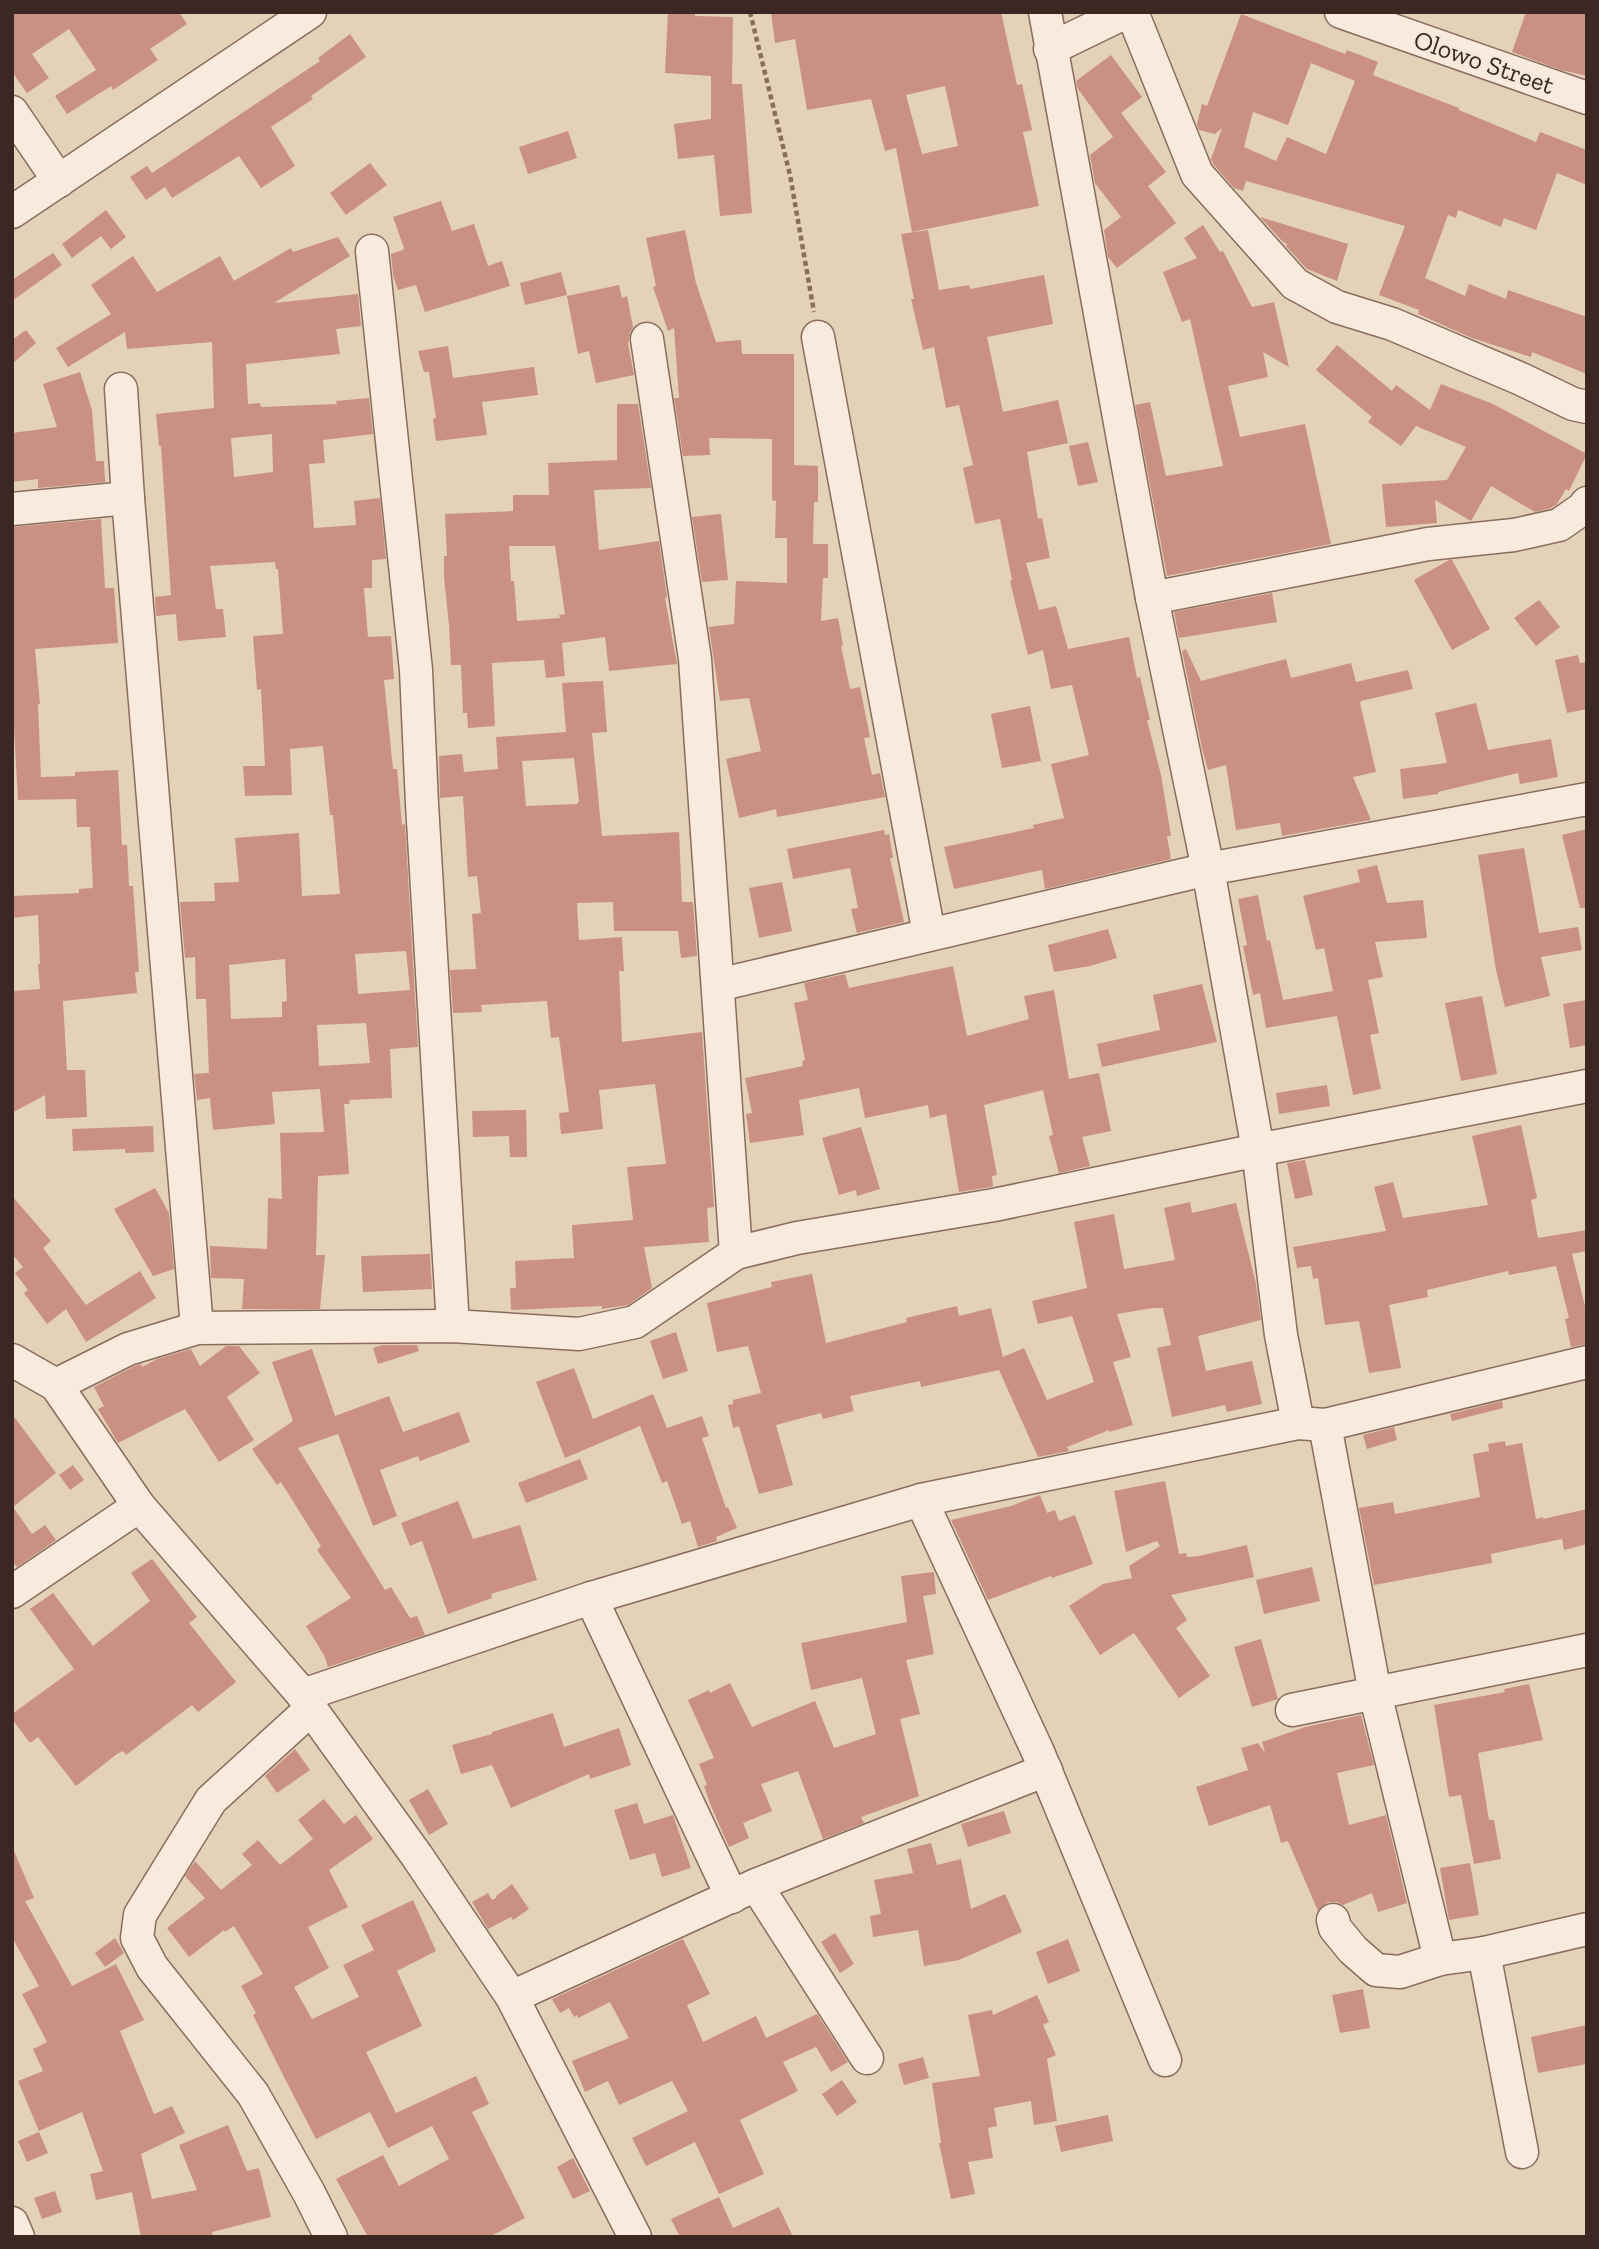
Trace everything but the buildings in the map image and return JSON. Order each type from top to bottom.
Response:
[{"type":"street","points":[[12,212],[59,181],[277,21],[310,12]]},
{"type":"street","points":[[1045,12],[1152,598],[1208,869],[1258,1150],[1281,1335],[1311,1424],[1440,1959]]},
{"type":"street","points":[[1051,49],[1116,17],[1120,12]]},
{"type":"street","points":[[1132,12],[1197,174],[1296,284],[1337,307],[1392,324],[1573,404],[1587,407]]},
{"type":"street","name":"Olowo Street","points":[[1341,12],[1587,98]]},
{"type":"street","points":[[12,113],[59,181]]},
{"type":"street","points":[[372,251],[416,670],[453,1326]]},
{"type":"street","points":[[818,337],[929,934]]},
{"type":"street","points":[[647,339],[695,659],[736,1253]]},
{"type":"street","points":[[121,389],[197,1328]]},
{"type":"street","points":[[12,509],[128,498]]},
{"type":"street","points":[[1152,598],[1428,544],[1514,535],[1559,525],[1587,503]]},
{"type":"street","points":[[718,985],[1208,869],[1587,799]]},
{"type":"street","points":[[57,1385],[128,1349],[197,1328],[453,1326],[579,1334],[635,1322],[736,1253],[797,1238],[994,1205],[1587,1086]]},
{"type":"street","points":[[12,1360],[57,1385],[139,1506],[307,1702],[417,1856],[512,1997],[635,2237]]},
{"type":"street","points":[[331,2237],[253,2094],[152,1967],[137,1938],[140,1915],[211,1800],[307,1702],[591,1598],[921,1500],[1311,1424],[1587,1362]]},
{"type":"street","points":[[921,1500],[1046,1770],[1165,2060]]},
{"type":"street","points":[[12,1592],[139,1506]]},
{"type":"street","points":[[591,1598],[744,1891],[867,2058]]},
{"type":"street","points":[[1292,1710],[1587,1650]]},
{"type":"street","points":[[512,1997],[744,1891],[1046,1770]]},
{"type":"street","points":[[1333,1920],[1335,1928],[1353,1950],[1376,1970],[1400,1972],[1440,1959],[1484,1953],[1587,1929]]},
{"type":"street","points":[[1484,1953],[1522,2152]]},
{"type":"street","points":[[12,2223],[18,2237]]},
{"type":"path","points":[[750,12],[790,175],[818,337]]},
{"type":"shaded area","points":[[12,12],[1587,12],[1587,2237],[12,2237]]}]
